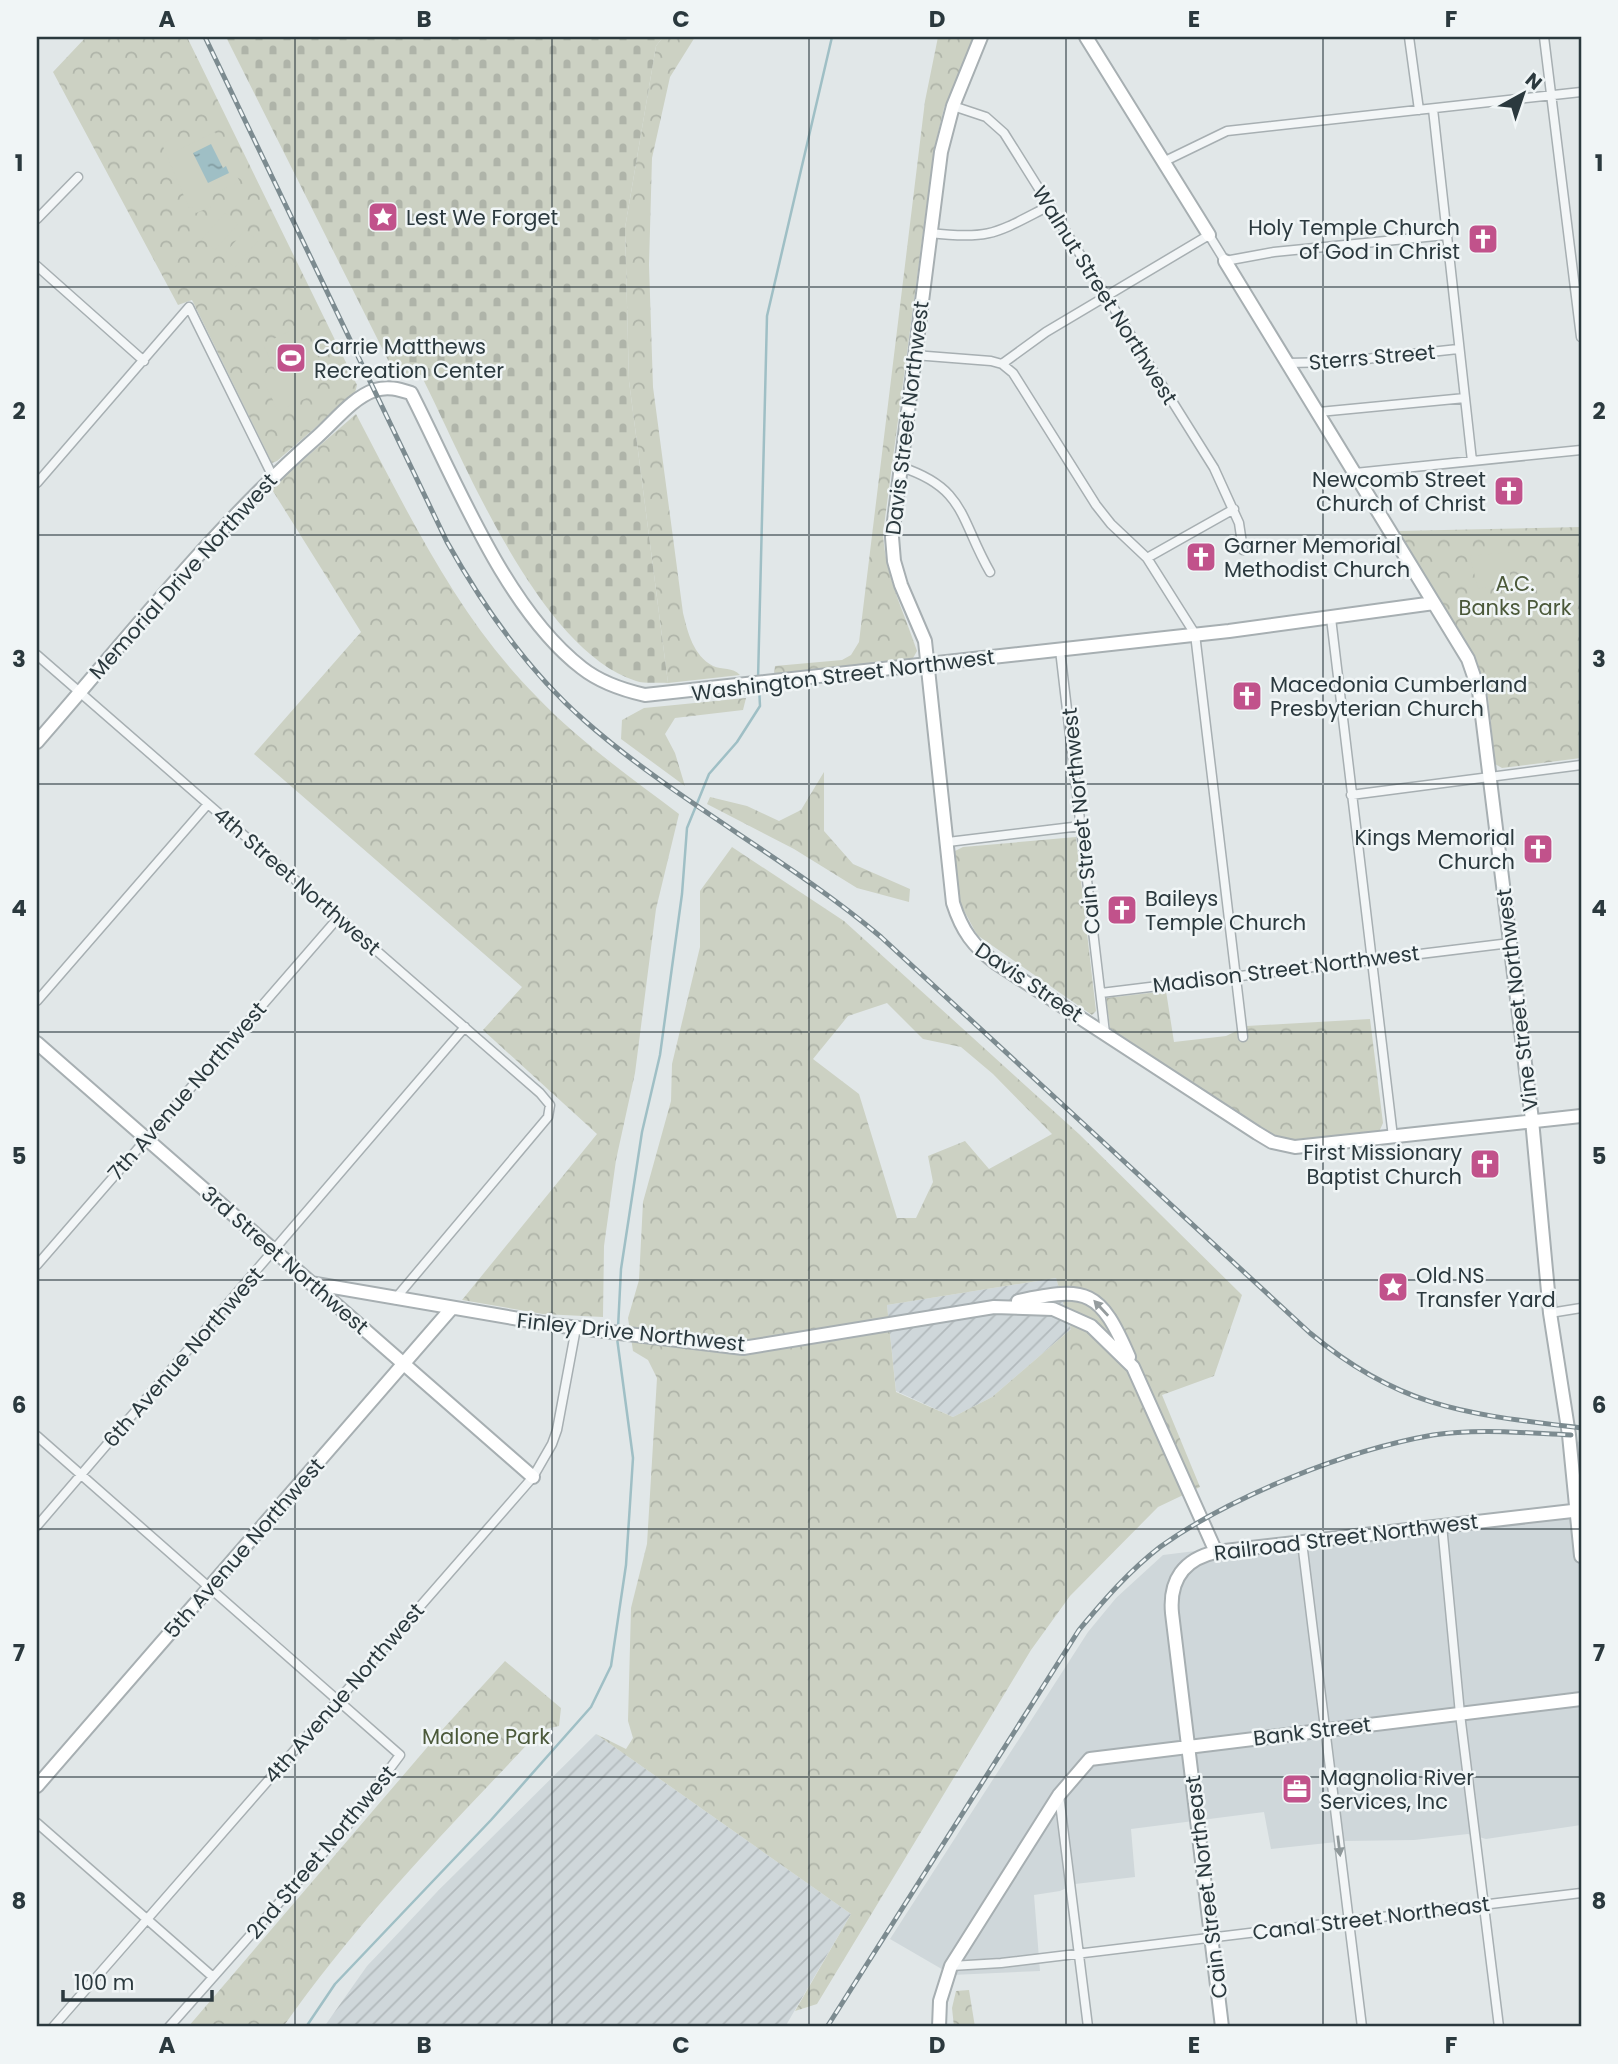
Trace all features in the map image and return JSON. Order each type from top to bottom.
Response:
[{"type":"street","name":"Davis Street Northwest","points":[[948,842],[922,628],[901,585],[894,561],[892,525],[941,152],[953,106],[981,37]]},
{"type":"street","points":[[1087,37],[1225,261],[1274,252],[1446,235]]},
{"type":"street","points":[[1409,37],[1419,110]]},
{"type":"street","points":[[1544,37],[1581,337]]},
{"type":"street","points":[[1163,162],[1227,131],[1581,92]]},
{"type":"street","name":"Walnut Street Northwest","points":[[953,106],[995,122],[1214,468],[1234,509],[1243,536],[1243,550]]},
{"type":"street","points":[[1433,109],[1472,461]]},
{"type":"street","points":[[37,219],[78,177]]},
{"type":"street","points":[[930,233],[977,238],[991,235],[1049,206]]},
{"type":"street","points":[[1002,364],[1016,352],[1105,296],[1209,235]]},
{"type":"street","name":"Vine Street Northwest","points":[[1225,261],[1473,669],[1483,716],[1532,1121],[1550,1313],[1579,1510],[1581,1556]]},
{"type":"street","points":[[37,266],[144,361]]},
{"type":"street","points":[[37,483],[189,307],[231,397],[272,475]]},
{"type":"street","name":"Sterrs Street","points":[[1287,363],[1338,362],[1458,349]]},
{"type":"street","points":[[914,355],[1002,364],[1027,393],[1096,505],[1111,524],[1147,558],[1195,634],[1243,1037]]},
{"type":"street","name":"Memorial Drive Northwest","points":[[37,742],[220,529],[272,475],[352,404],[368,394],[392,387],[411,393]]},
{"type":"street","name":"Washington Street Northwest","points":[[411,393],[492,553],[547,635],[574,661],[601,680],[645,695],[740,687],[1060,650],[1434,603]]},
{"type":"street","points":[[1319,412],[1465,398]]},
{"type":"street","points":[[1355,473],[1581,450]]},
{"type":"street","points":[[901,467],[926,475],[941,485],[957,502],[990,572]]},
{"type":"street","points":[[1147,558],[1234,509]]},
{"type":"street","points":[[1331,618],[1393,1137]]},
{"type":"street","name":"Cain Street Northwest","points":[[1060,650],[1101,993]]},
{"type":"street","name":"4th Street Northwest","points":[[37,655],[546,1099],[550,1112],[396,1299]]},
{"type":"street","points":[[1351,795],[1581,765]]},
{"type":"street","points":[[37,1001],[208,804]]},
{"type":"street","points":[[948,842],[1081,826]]},
{"type":"street","name":"Davis Street","points":[[948,842],[953,904],[970,942],[996,963],[1272,1142],[1295,1147],[1581,1116]]},
{"type":"street","name":"7th Avenue Northwest","points":[[37,1265],[338,918]]},
{"type":"street","name":"Madison Street Northwest","points":[[1101,993],[1510,943]]},
{"type":"street","points":[[1101,993],[1105,1033]]},
{"type":"street","name":"6th Avenue Northwest","points":[[37,1526],[465,1027]]},
{"type":"street","name":"3rd Street Northwest","points":[[37,1043],[533,1477]]},
{"type":"street","name":"Finley Drive Northwest","points":[[310,1283],[451,1309],[576,1328],[743,1348],[1075,1292],[1097,1301],[1112,1320],[1216,1552]]},
{"type":"street","name":"Finley Drive Northwest","points":[[994,1307],[1053,1309],[1079,1319],[1105,1338],[1133,1367]]},
{"type":"street","points":[[1550,1313],[1581,1308]]},
{"type":"street","name":"5th Avenue Northwest","points":[[37,1786],[451,1309]]},
{"type":"street","name":"4th Avenue Northwest","points":[[53,2027],[533,1477],[557,1430],[576,1328]]},
{"type":"street","name":"2nd Street Northwest","points":[[37,1436],[400,1755],[398,1762],[348,1826],[169,2027]]},
{"type":"street","name":"Railroad Street Northwest","points":[[1189,1746],[1171,1600],[1177,1577],[1201,1555],[1579,1510]]},
{"type":"street","points":[[1442,1525],[1460,1714],[1486,1904],[1499,2027]]},
{"type":"street","points":[[1302,1542],[1362,2027]]},
{"type":"street","name":"Bank Street","points":[[939,2027],[940,2001],[951,1966],[1059,1796],[1090,1759],[1581,1699]]},
{"type":"street","name":"Cain Street Northeast","points":[[1189,1746],[1222,2027]]},
{"type":"street","points":[[1059,1796],[1088,2027]]},
{"type":"street","points":[[37,1823],[213,1977]]},
{"type":"street","name":"Canal Street Northeast","points":[[951,1966],[1581,1893]]},
{"type":"shaded area","points":[[1056,1278],[1071,1329],[992,1397],[953,1417],[896,1391],[887,1305]]},
{"type":"shaded area","points":[[1564,1440],[1581,1442],[1581,1825],[1486,1839],[1468,1834],[1414,1840],[1346,1841],[1271,1849],[1264,1812],[1131,1829],[1135,1877],[1075,1884],[1060,1891],[1034,1895],[1040,1971],[952,1975],[890,1939],[1088,1632],[1116,1598],[1163,1555],[1570,1505]]},
{"type":"shaded area","points":[[596,1734],[851,1914],[785,2027],[324,2027],[367,1966],[439,1890]]},
{"type":"green space","points":[[86,37],[187,37],[357,385],[355,393],[277,461],[272,463],[192,300],[178,305],[53,72]]},
{"type":"green space","points":[[226,37],[663,37],[656,46],[625,228],[629,381],[668,683],[636,681],[600,662],[567,632],[537,593],[508,549],[421,375],[401,374],[391,366]]},
{"type":"green space","points":[[663,37],[695,37],[670,77],[652,158],[649,265],[653,387],[687,628],[696,650],[706,661],[740,675],[668,683],[629,381],[625,228],[656,46]]},
{"type":"green space","points":[[938,37],[975,37],[944,108],[934,150],[883,533],[891,579],[917,651],[912,660],[774,675],[775,666],[842,660],[851,655],[859,642],[925,101]]},
{"type":"green space","points":[[215,132],[240,182],[209,196],[213,206],[196,213],[193,207],[189,208],[162,144],[172,138],[178,150]]},
{"type":"green space","points":[[225,213],[238,224],[215,250],[202,239]]},
{"type":"green space","points":[[245,230],[258,241],[235,267],[222,257]]},
{"type":"green space","name":"Carrie Matthews Recreation Center","points":[[296,328],[304,345],[308,343],[320,371],[305,379],[313,395],[278,411],[262,377],[275,370],[263,344]]},
{"type":"green space","points":[[356,414],[436,562],[482,633],[536,696],[570,728],[679,814],[656,909],[635,1073],[616,1160],[604,1246],[603,1317],[543,1314],[462,1300],[597,1134],[483,1030],[522,987],[254,754],[361,632],[271,488]]},
{"type":"green space","name":"A.C. Banks Park","points":[[1581,527],[1581,758],[1502,768],[1495,764],[1488,697],[1475,660],[1397,531]]},
{"type":"green space","points":[[1510,552],[1510,582],[1478,589],[1470,556]]},
{"type":"green space","points":[[746,698],[743,710],[675,718],[665,734],[675,753],[685,786],[621,739],[622,720],[644,708]]},
{"type":"green space","points":[[824,772],[824,831],[853,864],[910,889],[909,902],[857,888],[794,849],[707,804],[710,797],[747,806],[779,821],[801,810]]},
{"type":"green space","points":[[1076,837],[1096,1011],[1092,1015],[977,935],[960,903],[955,851],[963,847]]},
{"type":"green space","points":[[732,847],[844,921],[1079,1134],[1242,1295],[1214,1376],[1162,1395],[1200,1487],[1158,1507],[1070,1596],[1031,1650],[817,2004],[795,2011],[851,1914],[596,1734],[626,1749],[633,1738],[628,1721],[631,1608],[647,1544],[657,1378],[648,1360],[633,1351],[628,1318],[639,1280],[643,1202],[671,1101],[672,1064],[700,947],[700,891]],"holes":[[[887,1003],[923,1039],[961,1047],[993,1074],[1052,1134],[989,1169],[965,1141],[928,1156],[933,1182],[916,1218],[897,1218],[859,1094],[813,1059],[848,1016]],[[1056,1278],[1071,1329],[992,1397],[953,1417],[896,1392],[887,1305]]]},
{"type":"green space","points":[[1166,991],[1174,1042],[1226,1036],[1247,1026],[1370,1019],[1383,1123],[1379,1132],[1298,1141],[1272,1137],[1110,1028],[1106,998]]},
{"type":"green space","name":"Malone Park","points":[[505,1661],[561,1708],[559,1726],[541,1730],[440,1838],[342,1949],[283,2027],[188,2027],[442,1730]]},
{"type":"green space","points":[[969,1990],[975,2027],[954,2027],[952,2008],[956,1991]]},
{"type":"water","points":[[211,144],[223,168],[226,166],[229,173],[208,183],[193,153]]},
{"type":"waterway","points":[[758,680],[767,316],[832,37]]},
{"type":"waterway","points":[[618,1328],[621,1269],[642,1132],[660,1055],[682,894],[687,828],[709,774],[737,742],[760,706],[759,686]]},
{"type":"waterway","points":[[306,2027],[335,1984],[491,1820],[591,1707],[611,1666],[626,1565],[633,1458],[617,1338]]},
{"type":"railway","points":[[205,37],[447,542],[508,638],[564,702],[657,778],[808,881],[881,937],[1310,1333],[1343,1358],[1375,1378],[1437,1404],[1504,1418],[1581,1428]]},
{"type":"railway","points":[[827,2027],[1079,1630],[1127,1576],[1160,1547],[1189,1528],[1255,1493],[1328,1464],[1399,1442],[1467,1432],[1571,1435]]},
{"type":"place","name":"Lest We Forget","points":[[383,217]]},
{"type":"place","name":"Holy Temple Church of God in Christ","points":[[1483,239]]},
{"type":"place","name":"Carrie Matthews Recreation Center","points":[[291,358]]},
{"type":"place","name":"Newcomb Street Church of Christ","points":[[1509,491]]},
{"type":"place","name":"Garner Memorial Methodist Church","points":[[1201,557]]},
{"type":"place","name":"Macedonia Cumberland Presbyterian Church","points":[[1247,696]]},
{"type":"place","name":"Kings Memorial Church","points":[[1538,849]]},
{"type":"place","name":"Baileys Temple Church","points":[[1122,910]]},
{"type":"place","name":"First Missionary Baptist Church","points":[[1485,1164]]},
{"type":"place","name":"Old NS Transfer Yard","points":[[1393,1287]]},
{"type":"place","name":"Magnolia River Services, Inc","points":[[1297,1789]]}]
